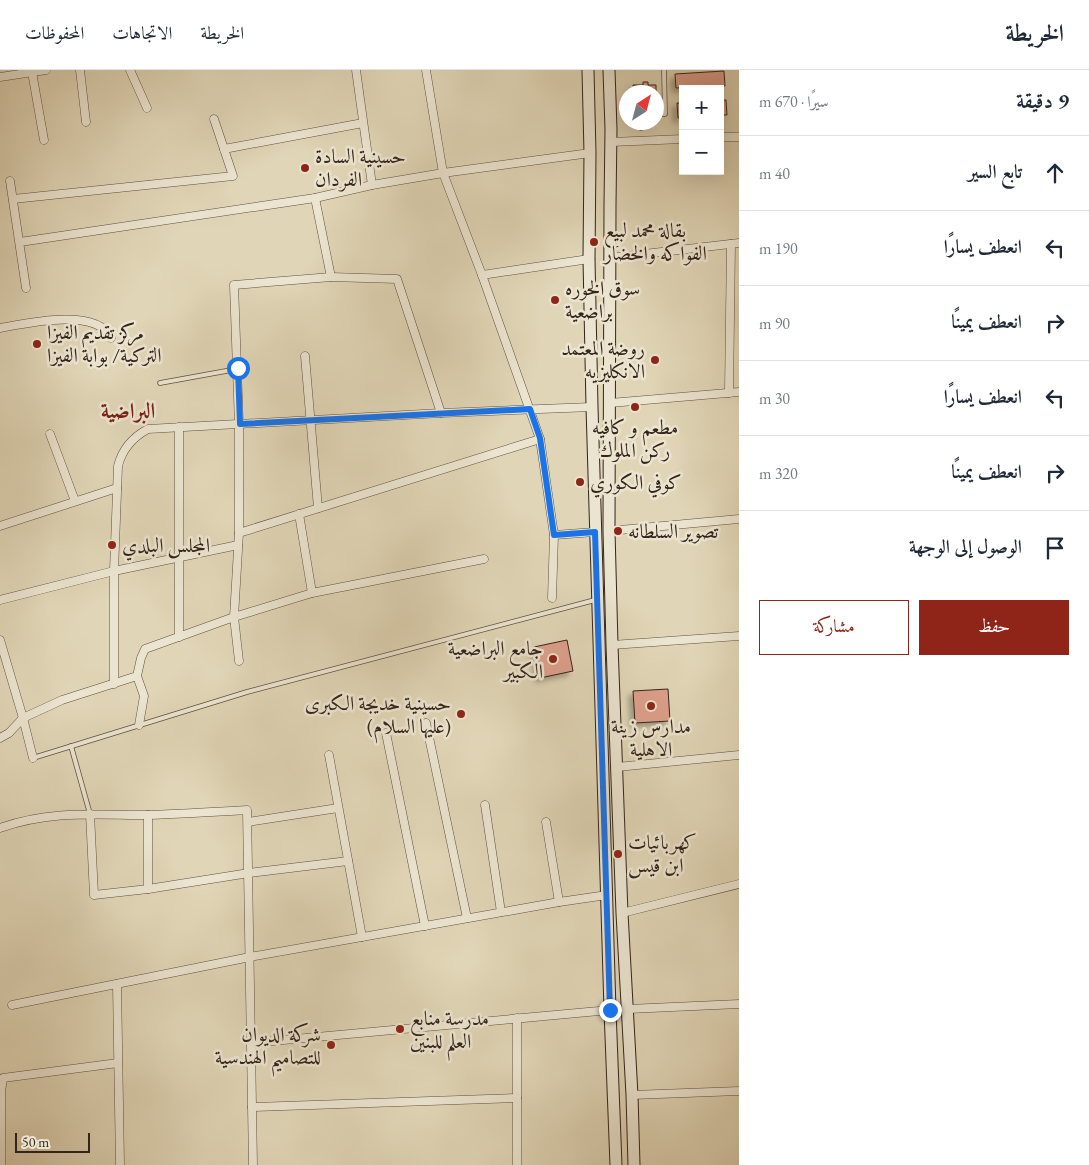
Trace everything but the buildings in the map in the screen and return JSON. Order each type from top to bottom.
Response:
[{"type":"main road","points":[[588,70],[590,153],[589,259],[595,532],[616,1165]]},
{"type":"main road","points":[[609,70],[611,142],[609,532],[622,913],[634,1165]]},
{"type":"main road","points":[[590,205],[610,205]]},
{"type":"main road","points":[[610,1010],[628,1010]]},
{"type":"street","points":[[0,77],[46,70]]},
{"type":"street","points":[[80,70],[86,122]]},
{"type":"street","points":[[130,70],[147,108]]},
{"type":"street","points":[[356,70],[372,185]]},
{"type":"street","points":[[426,70],[443,172],[482,274],[540,438],[554,535],[552,598]]},
{"type":"street","points":[[32,72],[44,140]]},
{"type":"street","points":[[13,199],[233,176],[214,119]]},
{"type":"street","points":[[224,149],[363,123]]},
{"type":"street","points":[[724,137],[739,136]]},
{"type":"street","points":[[611,142],[679,139]]},
{"type":"street","points":[[20,242],[315,198],[443,172],[590,153]]},
{"type":"street","points":[[10,181],[26,288]]},
{"type":"street","points":[[315,198],[332,277]]},
{"type":"street","points":[[610,258],[735,244],[729,393]]},
{"type":"street","points":[[482,274],[589,259]]},
{"type":"street","points":[[239,661],[234,617],[239,533],[240,424],[234,285],[332,277],[397,279],[441,413]]},
{"type":"street","points":[[0,328],[49,319],[73,320],[99,324],[107,330],[111,338]]},
{"type":"street","points":[[305,356],[318,508]]},
{"type":"street","points":[[610,403],[739,392]]},
{"type":"street","points":[[114,684],[114,571],[118,466],[120,457],[141,433],[148,429],[179,427],[592,407]]},
{"type":"street","points":[[179,427],[179,637]]},
{"type":"street","points":[[50,434],[75,501]]},
{"type":"street","points":[[239,533],[540,438]]},
{"type":"street","points":[[0,526],[117,488]]},
{"type":"street","points":[[300,514],[312,593]]},
{"type":"street","points":[[609,532],[739,519]]},
{"type":"street","points":[[554,535],[595,532]]},
{"type":"street","points":[[0,600],[114,571],[238,545]]},
{"type":"street","points":[[139,725],[144,696],[137,676],[145,649],[234,617],[312,593],[484,559]]},
{"type":"street","points":[[612,645],[739,636]]},
{"type":"street","points":[[0,640],[24,718],[33,758]]},
{"type":"street","points":[[0,738],[9,733],[24,718],[62,700],[137,676]]},
{"type":"street","points":[[426,723],[467,918]]},
{"type":"street","points":[[386,733],[425,926]]},
{"type":"street","points":[[329,755],[362,937]]},
{"type":"street","points":[[617,768],[739,755]]},
{"type":"street","points":[[485,805],[501,912]]},
{"type":"street","points":[[248,822],[338,808]]},
{"type":"street","points":[[0,828],[20,821],[47,817],[90,814],[148,815],[248,810],[253,1165]]},
{"type":"street","points":[[90,814],[94,895],[348,861]]},
{"type":"street","points":[[148,815],[148,889]]},
{"type":"street","points":[[546,822],[559,902]]},
{"type":"street","points":[[622,913],[739,884]]},
{"type":"street","points":[[12,1004],[250,957],[607,895]]},
{"type":"street","points":[[117,984],[120,1165]]},
{"type":"street","points":[[628,1010],[739,1004]]},
{"type":"street","points":[[251,1043],[610,1010]]},
{"type":"street","points":[[517,1018],[517,1165]]},
{"type":"street","points":[[2,1165],[1,1092],[3,1078],[118,1063]]},
{"type":"street","points":[[632,1095],[739,1091]]},
{"type":"street","points":[[252,1107],[517,1098]]},
{"type":"lane","points":[[664,70],[664,114]]},
{"type":"lane","points":[[160,383],[238,368]]},
{"type":"lane","points":[[33,758],[247,692],[597,599]]},
{"type":"lane","points":[[71,746],[90,814]]},
{"type":"place","name":"حسينية السادة الفردان","points":[[305,168]]},
{"type":"place","name":"بقالة محمد لبيع الفواكه والخضار","points":[[594,242]]},
{"type":"place","name":"سوق الخوره براضعية","points":[[555,300]]},
{"type":"place","name":"مركز تقديم الفيزا التركية/ بوابة الفيزا","points":[[37,344]]},
{"type":"place","name":"روضة المعتمد الانكليزيه","points":[[655,360]]},
{"type":"place","name":"مطعم و كافيه ركن الملوك","points":[[635,407]]},
{"type":"place","name":"كوفي الكوري","points":[[580,482]]},
{"type":"place","name":"تصوير السلطانه","points":[[618,531]]},
{"type":"place","name":"المجلس البلدي","points":[[112,545]]},
{"type":"place","name":"جامع البراضعية الكبير","points":[[553,659]]},
{"type":"place","name":"مدارس زينة الاهلية","points":[[651,706]]},
{"type":"place","name":"حسينية خديجة الكبرى (عليها السلام)","points":[[461,714]]},
{"type":"place","name":"كهربائيات ابن قيس","points":[[618,854]]},
{"type":"place","name":"مدرسة منابع العلم للبنين","points":[[400,1029]]},
{"type":"place","name":"شركة الديوان للتصاميم الهندسية","points":[[331,1045]]},
{"type":"district","name":"البراضية","points":[[128,410]]},
{"type":"route","points":[[238,368],[240,424],[530,409],[540,438],[554,535],[595,532],[610,1010]]}]
